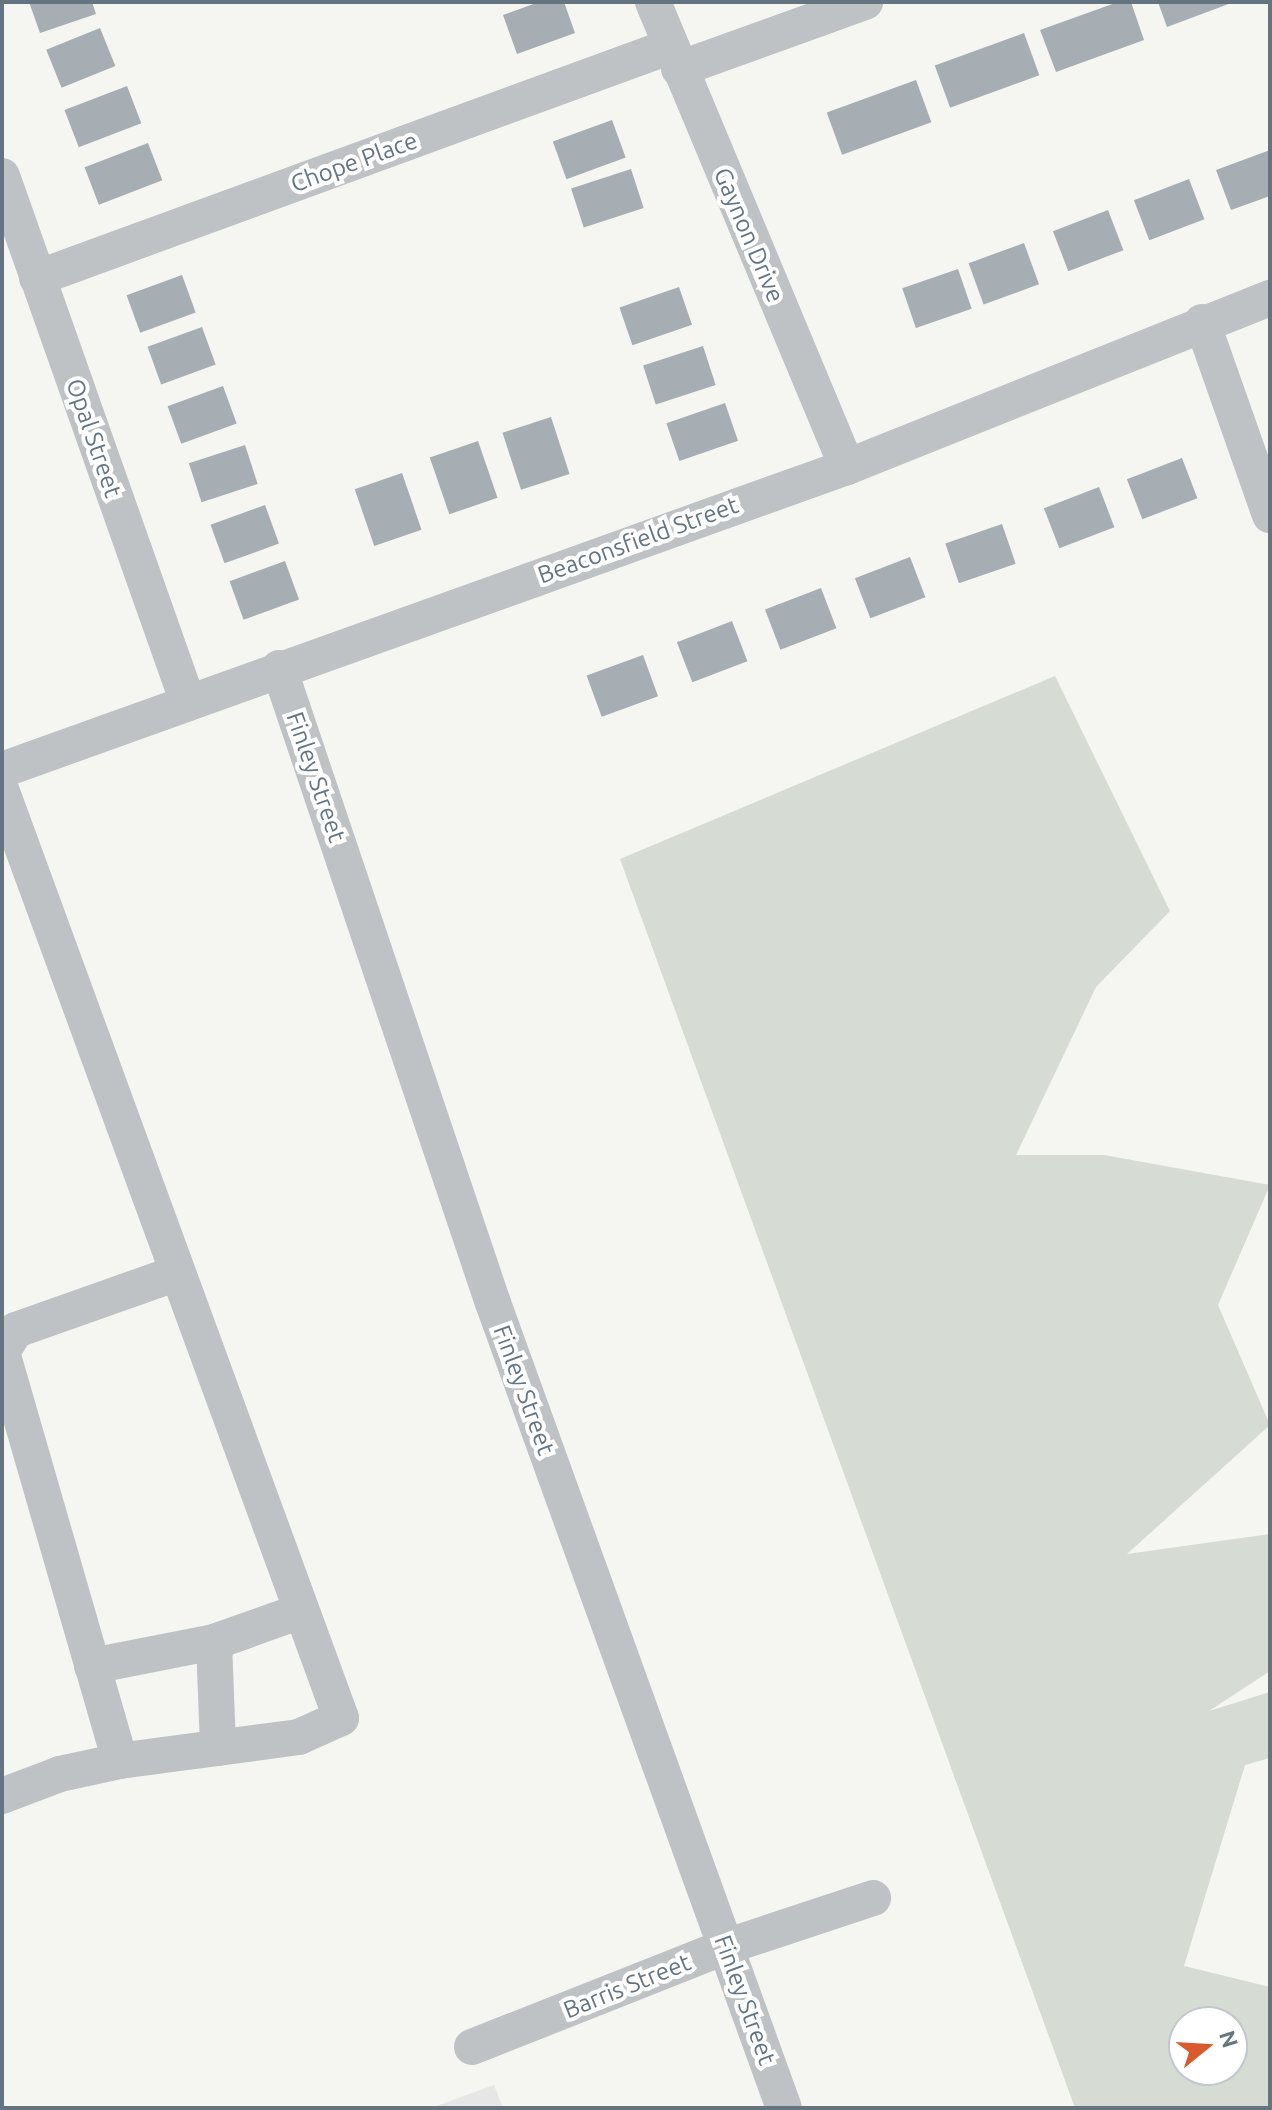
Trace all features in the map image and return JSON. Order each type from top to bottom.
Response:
[{"type":"street","name":"Gaynon Drive","points":[[653,2],[847,467]]},
{"type":"street","name":"Chope Place","points":[[37,278],[675,57],[865,2]]},
{"type":"street","name":"Opal Street","points":[[2,176],[187,700]]},
{"type":"street","name":"Beaconsfield Street","points":[[2,770],[187,700],[847,467],[1202,322],[1270,298]]},
{"type":"street","points":[[1202,322],[1270,515]]},
{"type":"street","name":"Finley Street","points":[[279,668],[493,1303],[784,2108]]},
{"type":"street","points":[[2,792],[341,1718],[299,1737],[120,1761],[60,1774],[2,1796]]},
{"type":"street","points":[[120,1761],[2,1352],[16,1330],[177,1273]]},
{"type":"street","points":[[92,1666],[214,1642],[301,1611]]},
{"type":"street","points":[[214,1642],[218,1748]]},
{"type":"street","name":"Barris Street","points":[[472,2047],[725,1947],[873,1898]]},
{"type":"shaded area","points":[[1055,676],[1170,911],[1096,987],[1016,1155],[1104,1155],[1270,1185],[1218,1305],[1270,1425],[1127,1554],[1270,1534],[1270,1671],[1209,1711],[1270,1692],[1270,1758],[1245,1765],[1184,1966],[1270,1987],[1270,2108],[1075,2108],[620,859]]},
{"type":"shaded area","points":[[494,2085],[503,2108],[431,2108]]},
{"type":"building","points":[[29,2],[92,2],[96,14],[40,33]]},
{"type":"building","points":[[539,2],[564,2],[575,33],[517,54],[503,15]]},
{"type":"building","points":[[1118,2],[1131,2],[1144,40],[1056,72],[1040,30]]},
{"type":"building","points":[[1158,2],[1234,2],[1167,27]]},
{"type":"building","points":[[100,28],[115,66],[62,88],[46,50]]},
{"type":"building","points":[[1024,33],[1039,75],[950,108],[935,65]]},
{"type":"building","points":[[916,80],[931,122],[842,155],[827,112]]},
{"type":"building","points":[[127,86],[141,123],[79,147],[64,110]]},
{"type":"building","points":[[612,120],[626,158],[566,179],[553,142]]},
{"type":"building","points":[[148,143],[162,180],[99,205],[85,167]]},
{"type":"building","points":[[1270,150],[1270,196],[1231,210],[1216,170]]},
{"type":"building","points":[[631,169],[644,208],[584,227],[571,188]]},
{"type":"building","points":[[1189,179],[1204,219],[1149,240],[1134,200]]},
{"type":"building","points":[[1108,210],[1123,250],[1068,271],[1053,231]]},
{"type":"building","points":[[1024,243],[1039,284],[984,305],[969,263]]},
{"type":"building","points":[[958,269],[972,309],[916,328],[902,288]]},
{"type":"building","points":[[182,275],[196,313],[140,333],[127,295]]},
{"type":"building","points":[[679,287],[692,325],[632,345],[619,308]]},
{"type":"building","points":[[202,327],[216,365],[161,384],[147,347]]},
{"type":"building","points":[[703,346],[716,385],[656,404],[643,365]]},
{"type":"building","points":[[223,386],[237,424],[181,444],[168,406]]},
{"type":"building","points":[[725,403],[738,441],[679,461],[666,423]]},
{"type":"building","points":[[551,417],[570,474],[521,490],[502,433]]},
{"type":"building","points":[[478,441],[498,498],[449,514],[430,458]]},
{"type":"building","points":[[245,445],[258,484],[202,502],[189,463]]},
{"type":"building","points":[[1182,458],[1197,498],[1142,519],[1127,479]]},
{"type":"building","points":[[402,473],[422,530],[374,546],[355,489]]},
{"type":"building","points":[[1099,487],[1114,527],[1059,548],[1044,508]]},
{"type":"building","points":[[265,505],[279,544],[225,563],[210,525]]},
{"type":"building","points":[[1002,524],[1016,564],[959,583],[945,544]]},
{"type":"building","points":[[910,557],[925,597],[870,618],[855,578]]},
{"type":"building","points":[[285,561],[299,600],[244,620],[230,581]]},
{"type":"building","points":[[821,588],[836,628],[780,650],[765,610]]},
{"type":"building","points":[[732,621],[747,661],[692,682],[677,642]]},
{"type":"building","points":[[643,655],[658,696],[602,717],[587,676]]}]
